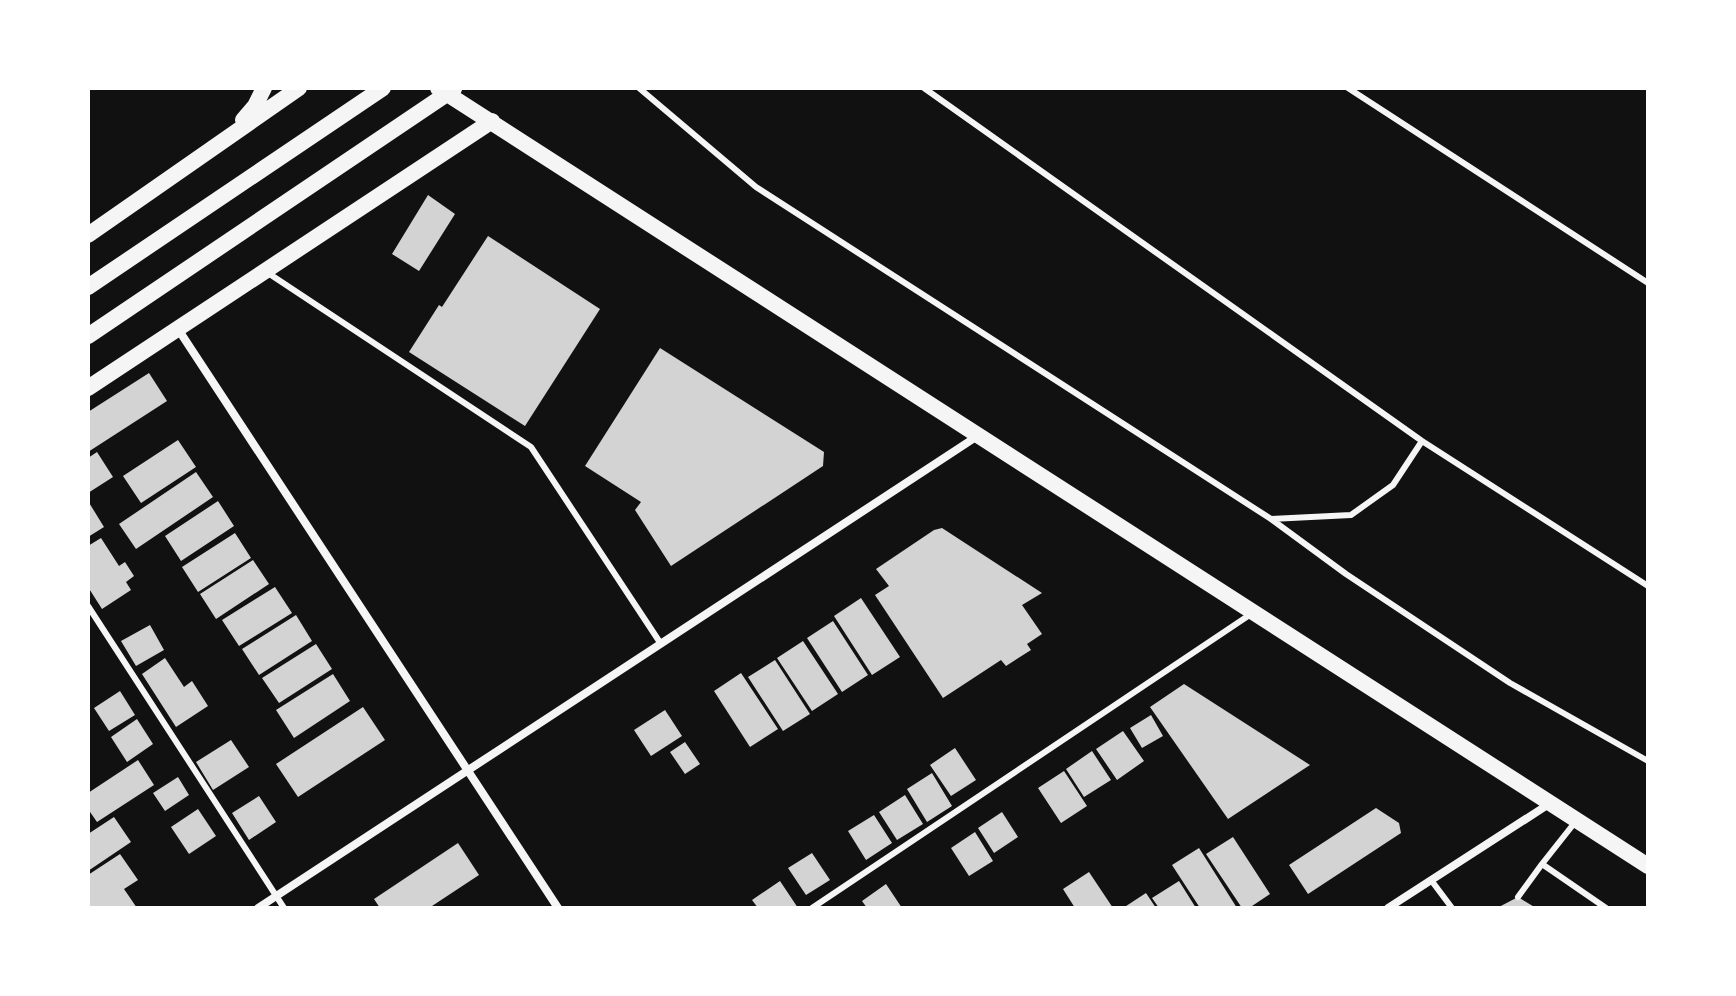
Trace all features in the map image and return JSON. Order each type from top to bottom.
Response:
[{"type":"main road","points":[[225,139],[255,106],[264,88]]},
{"type":"main road","points":[[88,235],[299,88]]},
{"type":"main road","points":[[88,287],[383,88]]},
{"type":"main road","points":[[438,88],[1648,866]]},
{"type":"main road","points":[[88,336],[455,88]]},
{"type":"main road","points":[[88,388],[492,121]]},
{"type":"street","points":[[178,329],[558,908]]},
{"type":"street","points":[[258,908],[980,434]]},
{"type":"street","points":[[1388,908],[1549,803]]},
{"type":"lane","points":[[639,88],[756,187],[1271,519],[1346,574],[1510,683],[1648,761]]},
{"type":"lane","points":[[924,88],[1422,441],[1648,586]]},
{"type":"lane","points":[[1348,88],[1648,283]]},
{"type":"lane","points":[[265,271],[531,447],[661,644]]},
{"type":"lane","points":[[1271,519],[1351,515],[1393,485],[1422,441]]},
{"type":"lane","points":[[88,606],[284,908]]},
{"type":"lane","points":[[812,908],[1254,612]]},
{"type":"lane","points":[[1518,897],[1576,820]]},
{"type":"lane","points":[[1542,864],[1606,908]]},
{"type":"lane","points":[[1431,880],[1452,908]]},
{"type":"building","points":[[428,195],[455,214],[419,271],[392,254]]},
{"type":"building","points":[[488,236],[600,309],[525,426],[409,352]]},
{"type":"building","points":[[660,348],[824,452],[823,466],[671,566],[635,510],[641,502],[585,466]]},
{"type":"building","points":[[149,373],[167,401],[88,452],[88,412]]},
{"type":"building","points":[[178,440],[196,467],[141,503],[123,476]]},
{"type":"building","points":[[97,452],[113,477],[88,493],[88,458]]},
{"type":"building","points":[[196,472],[213,497],[136,549],[119,524]]},
{"type":"building","points":[[88,501],[104,527],[88,537]]},
{"type":"building","points":[[218,501],[234,526],[181,561],[165,536]]},
{"type":"building","points":[[942,528],[1042,593],[1022,605],[1042,634],[1027,644],[1031,650],[1006,666],[1001,660],[943,698],[875,595],[889,586],[876,569],[934,530]]},
{"type":"building","points":[[235,533],[251,558],[198,592],[182,567]]},
{"type":"building","points":[[101,538],[119,566],[125,562],[134,576],[126,582],[131,590],[102,609],[88,587],[88,546]]},
{"type":"building","points":[[253,560],[269,584],[216,619],[200,594]]},
{"type":"building","points":[[275,587],[292,613],[239,646],[222,620]]},
{"type":"building","points":[[861,598],[900,657],[872,675],[834,616]]},
{"type":"building","points":[[296,615],[312,641],[259,675],[242,649]]},
{"type":"building","points":[[833,621],[868,675],[842,692],[807,638]]},
{"type":"building","points":[[150,625],[164,650],[136,666],[121,641]]},
{"type":"building","points":[[803,641],[838,694],[812,711],[777,658]]},
{"type":"building","points":[[316,644],[332,669],[279,703],[262,678]]},
{"type":"building","points":[[165,658],[184,687],[192,681],[208,706],[176,727],[142,674]]},
{"type":"building","points":[[775,660],[810,714],[783,731],[748,677]]},
{"type":"building","points":[[741,673],[778,729],[750,747],[714,691]]},
{"type":"building","points":[[333,674],[350,701],[294,738],[276,710]]},
{"type":"building","points":[[1184,684],[1310,765],[1228,819],[1150,707]]},
{"type":"building","points":[[120,691],[135,715],[109,731],[94,708]]},
{"type":"building","points":[[363,707],[385,740],[298,797],[276,764]]},
{"type":"building","points":[[665,710],[682,736],[651,756],[634,730]]},
{"type":"building","points":[[1151,715],[1163,736],[1142,748],[1130,728]]},
{"type":"building","points":[[137,719],[153,744],[127,762],[111,737]]},
{"type":"building","points":[[1123,731],[1144,761],[1117,780],[1096,749]]},
{"type":"building","points":[[231,740],[249,767],[213,790],[196,762]]},
{"type":"building","points":[[685,742],[700,764],[685,774],[670,752]]},
{"type":"building","points":[[955,748],[976,780],[951,796],[930,765]]},
{"type":"building","points":[[1092,751],[1111,780],[1084,797],[1066,769]]},
{"type":"building","points":[[138,760],[154,785],[97,822],[88,809],[88,793]]},
{"type":"building","points":[[1064,771],[1087,806],[1061,823],[1038,788]]},
{"type":"building","points":[[932,773],[952,806],[927,822],[907,789]]},
{"type":"building","points":[[178,777],[189,795],[165,811],[153,793]]},
{"type":"building","points":[[905,795],[923,824],[897,840],[879,812]]},
{"type":"building","points":[[259,796],[276,822],[249,840],[232,813]]},
{"type":"building","points":[[1376,808],[1399,823],[1401,833],[1308,894],[1289,865]]},
{"type":"building","points":[[198,809],[216,836],[189,854],[171,827]]},
{"type":"building","points":[[1002,812],[1018,837],[994,853],[978,828]]},
{"type":"building","points":[[874,815],[892,843],[866,860],[848,831]]},
{"type":"building","points":[[114,817],[131,842],[88,871],[88,834]]},
{"type":"building","points":[[975,832],[993,861],[969,876],[951,848]]},
{"type":"building","points":[[1233,837],[1270,894],[1249,908],[1242,908],[1206,854]]},
{"type":"building","points":[[458,843],[479,875],[429,908],[380,908],[374,899]]},
{"type":"building","points":[[1199,848],[1237,908],[1200,908],[1172,865]]},
{"type":"building","points":[[812,853],[830,880],[806,895],[788,868]]},
{"type":"building","points":[[120,854],[138,880],[124,889],[137,908],[88,908],[88,875]]},
{"type":"building","points":[[1089,872],[1113,908],[1075,908],[1063,889]]},
{"type":"building","points":[[780,881],[798,908],[758,908],[752,900]]},
{"type":"building","points":[[1179,881],[1196,908],[1159,908],[1152,898]]},
{"type":"building","points":[[886,884],[902,908],[867,908],[862,901]]},
{"type":"building","points":[[1146,893],[1156,908],[1123,908]]},
{"type":"building","points":[[1518,897],[1536,908],[1497,908]]}]
